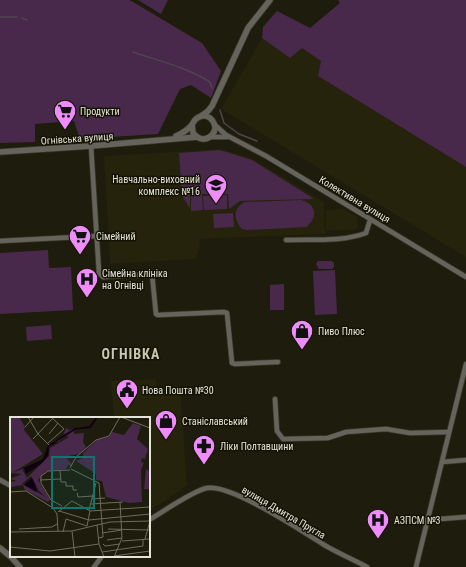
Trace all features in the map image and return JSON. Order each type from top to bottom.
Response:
[{"type":"street","points":[[210,136],[215,129],[212,106],[248,28],[270,0]]},
{"type":"street","name":"Огнівська вулиця","points":[[156,141],[181,134],[212,106]]},
{"type":"street","points":[[200,116],[207,116],[214,122]]},
{"type":"street","name":"Колективна вулиця","points":[[214,122],[222,132],[233,139],[266,156],[466,277]]},
{"type":"street","points":[[192,125],[193,133],[197,137]]},
{"type":"street","name":"Огнівська вулиця","points":[[0,152],[156,141],[184,137],[197,137],[203,139],[210,136]]},
{"type":"street","name":"Колективна вулиця","points":[[210,136],[233,139]]},
{"type":"street","points":[[91,146],[96,236],[100,276],[152,274],[156,314],[227,313],[232,363],[278,362]]},
{"type":"street","points":[[286,240],[358,236],[366,233],[370,220]]},
{"type":"street","points":[[0,241],[96,236]]},
{"type":"street","points":[[416,567],[466,364]]},
{"type":"street","points":[[275,399],[277,431],[284,439],[328,438],[346,432],[386,429],[410,433],[449,432]]},
{"type":"street","points":[[442,462],[466,460]]},
{"type":"street","points":[[0,480],[10,485]]},
{"type":"street","name":"вулиця Дмитра Пругла","points":[[150,519],[201,490],[216,488],[224,489],[252,502],[328,547],[367,567]]},
{"type":"street","points":[[427,520],[466,517]]},
{"type":"street","points":[[0,548],[10,556]]},
{"type":"street","points":[[11,557],[20,567]]},
{"type":"street","points":[[94,567],[101,557]]},
{"type":"shaded area","points":[[0,0],[129,0],[202,43],[221,71],[211,98],[191,85],[180,89],[158,134],[80,139],[74,121],[35,124],[35,142],[0,143]]},
{"type":"shaded area","points":[[138,0],[168,0],[161,14]]},
{"type":"shaded area","points":[[338,0],[466,0],[466,167],[318,76],[321,61],[302,48],[290,58],[262,38],[263,27],[277,11],[310,28],[340,3]]},
{"type":"shaded area","points":[[262,38],[290,58],[302,48],[321,61],[318,76],[466,167],[466,257],[221,109]]},
{"type":"shaded area","name":"Навчально-виховний комплекс №16","points":[[221,149],[251,158],[324,202],[325,234],[199,239],[200,248],[195,259],[110,264],[104,156]]},
{"type":"shaded area","points":[[220,150],[252,160],[314,199],[240,201],[229,209],[228,194],[202,193],[203,210],[191,211],[191,193],[202,192],[190,192],[190,208],[182,196],[179,153]]},
{"type":"shaded area","points":[[227,195],[227,209],[204,210],[203,196]]},
{"type":"shaded area","points":[[301,200],[310,204],[314,211],[313,219],[306,227],[247,230],[242,229],[237,222],[236,210],[245,202]]},
{"type":"shaded area","points":[[344,209],[357,217],[358,228],[353,230],[326,231],[326,210]]},
{"type":"shaded area","points":[[233,213],[234,227],[214,228],[213,214]]},
{"type":"shaded area","points":[[48,250],[49,268],[71,267],[73,310],[0,314],[0,253]]},
{"type":"shaded area","points":[[318,261],[332,261],[334,263],[334,267],[332,269],[319,269],[316,264]]},
{"type":"shaded area","points":[[335,270],[337,314],[315,315],[313,271]]},
{"type":"shaded area","points":[[284,284],[284,310],[270,310],[270,285]]},
{"type":"shaded area","points":[[51,325],[52,339],[27,341],[26,327]]},
{"type":"shaded area","points":[[156,379],[157,388],[180,386],[187,486],[150,510],[150,417],[114,417],[111,381]]},
{"type":"waterway","points":[[0,17],[17,17]]},
{"type":"waterway","points":[[22,18],[27,20]]},
{"type":"waterway","points":[[133,52],[192,72],[210,82],[212,88]]},
{"type":"waterway","points":[[220,110],[224,123],[239,134],[257,141]]},
{"type":"place","name":"Продукти","points":[[65,130]]},
{"type":"place","name":"Навчально-виховний комплекс №16","points":[[216,204]]},
{"type":"place","name":"Сімейний","points":[[80,256]]},
{"type":"place","name":"Сімейна клініка на Огнівці","points":[[87,298]]},
{"type":"place","name":"Пиво Плюс","points":[[302,350]]},
{"type":"place","name":"Нова Пошта №30","points":[[127,410]]},
{"type":"place","name":"Станіславський","points":[[166,440]]},
{"type":"place","name":"Ліки Полтавщини","points":[[204,466]]},
{"type":"place","name":"АЗПСМ №3","points":[[378,540]]},
{"type":"district","name":"ОГНІВКА","points":[[131,354]]}]
